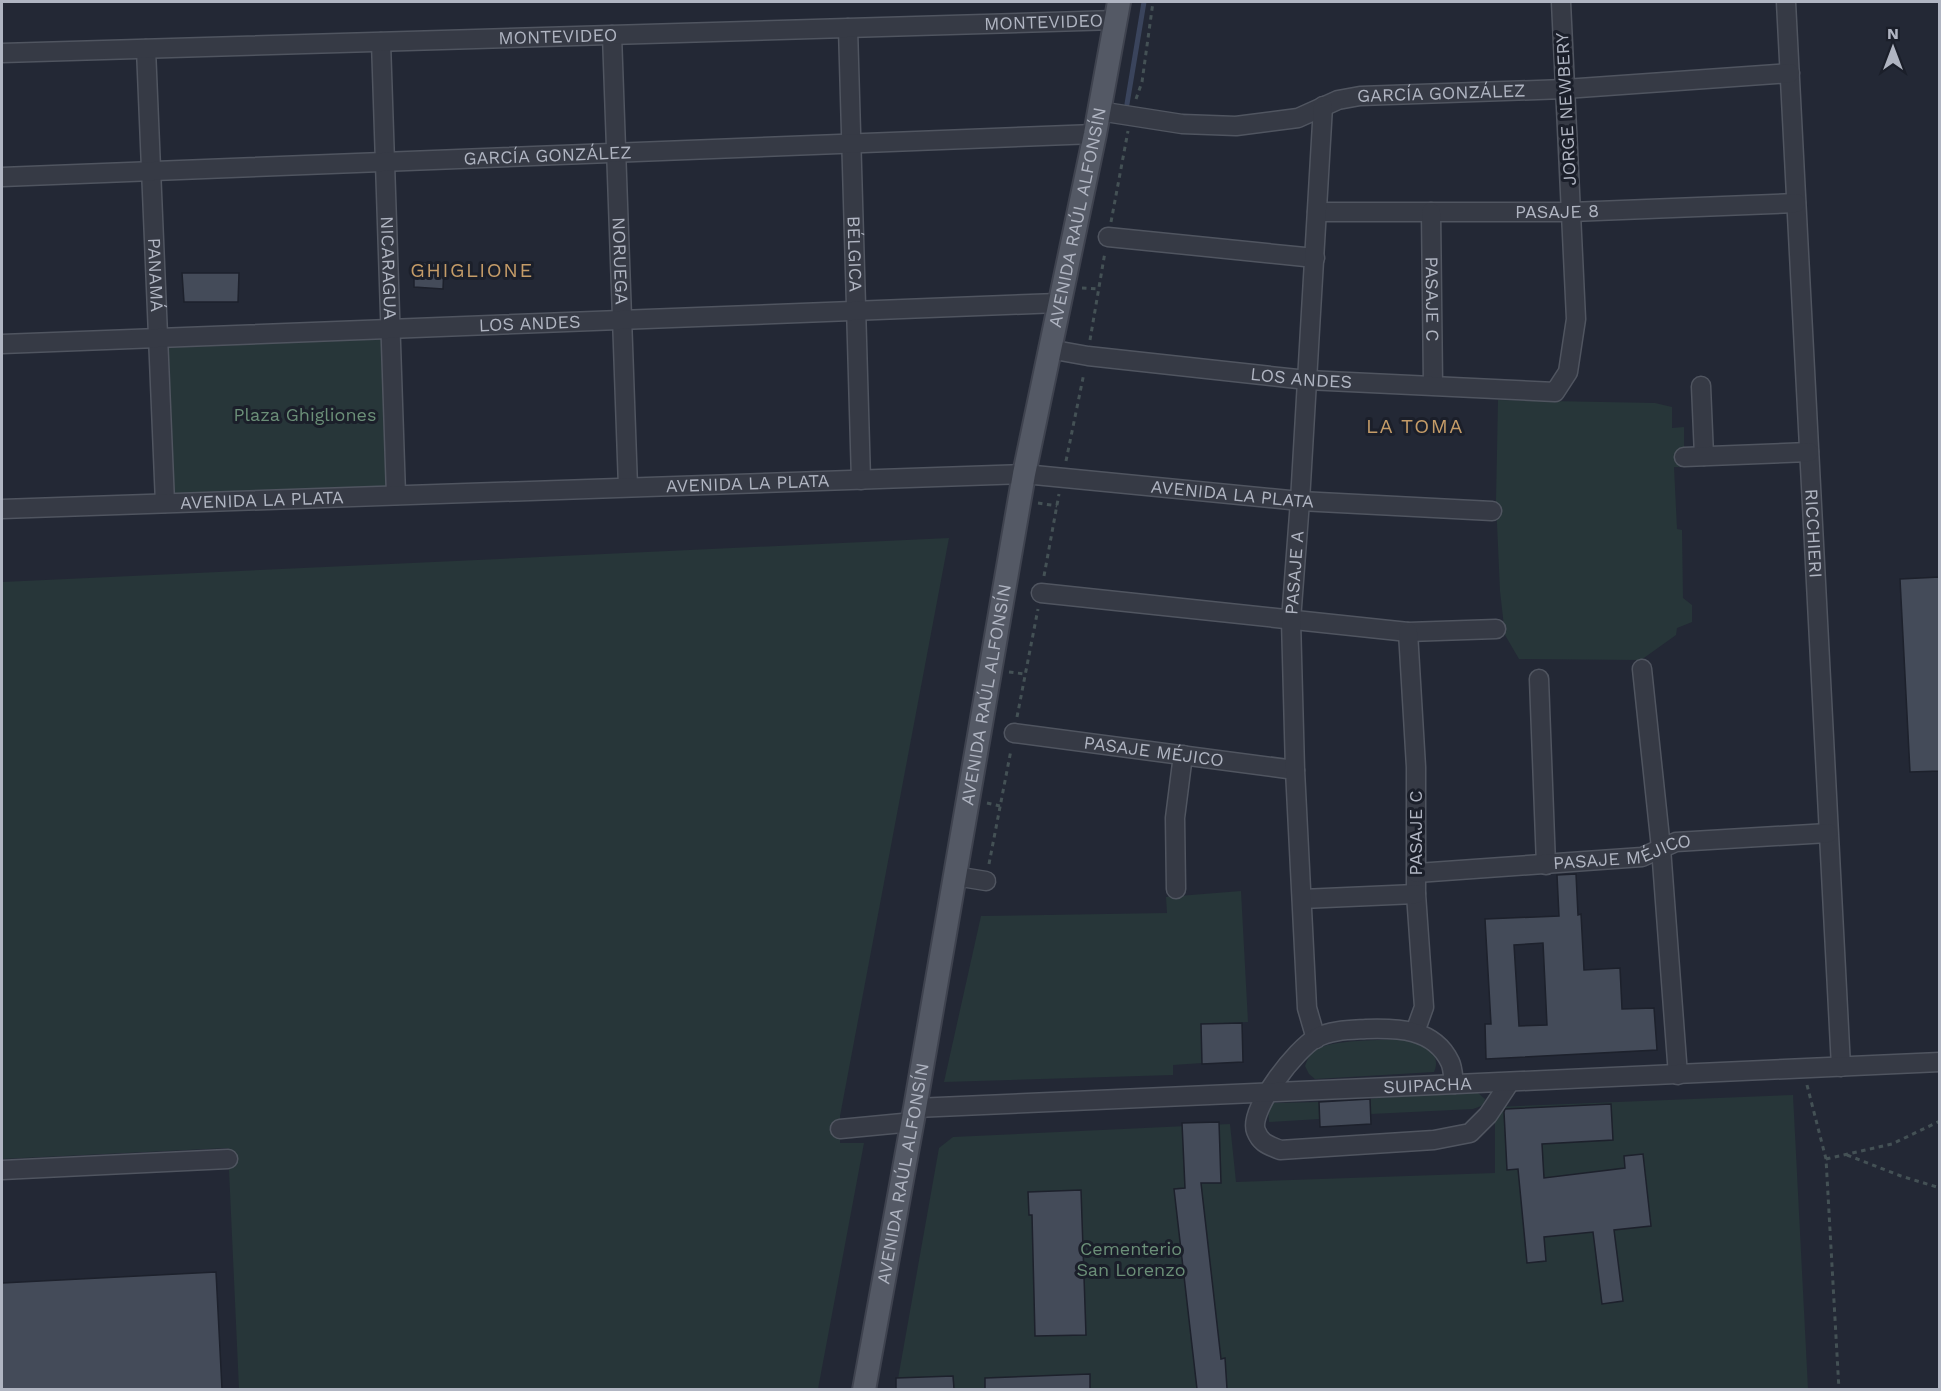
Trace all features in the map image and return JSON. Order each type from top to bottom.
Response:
[{"type":"main road","name":"AVENIDA RAÚL ALFONSÍN","points":[[864,1389],[914,1115],[1024,474],[1095,134],[1118,11]]},
{"type":"street","name":"JORGE NEWBERY","points":[[1555,392],[1568,372],[1576,319],[1561,2]]},
{"type":"street","name":"RICCHIERI","points":[[1786,2],[1841,1067]]},
{"type":"street","name":"MONTEVIDEO","points":[[2,53],[848,28],[1118,11]]},
{"type":"street","name":"BÉLGICA","points":[[848,28],[861,480]]},
{"type":"street","name":"NORUEGA","points":[[612,35],[628,487]]},
{"type":"street","name":"NICARAGUA","points":[[381,42],[396,495]]},
{"type":"street","name":"PANAMÁ","points":[[146,49],[165,503]]},
{"type":"street","name":"GARCÍA GONZÁLEZ","points":[[1099,111],[1182,124],[1236,126],[1298,118],[1338,100],[1360,96],[1565,89],[1790,73]]},
{"type":"street","name":"PASAJE A","points":[[1316,1038],[1307,1008],[1295,770],[1291,620],[1323,106]]},
{"type":"street","name":"GARCÍA GONZÁLEZ","points":[[2,177],[1095,134]]},
{"type":"street","name":"PASAJE 8","points":[[1317,212],[1570,212],[1796,202]]},
{"type":"street","name":"PASAJE C","points":[[1431,212],[1433,385]]},
{"type":"street","points":[[1108,237],[1315,258]]},
{"type":"street","name":"LOS ANDES","points":[[2,344],[1058,303]]},
{"type":"street","name":"LOS ANDES","points":[[1049,349],[1088,356],[1307,380],[1555,392]]},
{"type":"street","points":[[1701,386],[1704,456]]},
{"type":"street","points":[[1684,457],[1809,452]]},
{"type":"street","name":"AVENIDA LA PLATA","points":[[2,508],[1024,474],[1300,501],[1492,511]]},
{"type":"street","points":[[1041,593],[1408,632],[1496,629]]},
{"type":"street","name":"PASAJE C","points":[[1408,632],[1416,767],[1416,894],[1424,1007],[1415,1032]]},
{"type":"street","points":[[1642,669],[1661,848],[1678,1075]]},
{"type":"street","points":[[1539,679],[1546,865]]},
{"type":"street","name":"PASAJE MÉJICO","points":[[1014,733],[1295,770]]},
{"type":"street","points":[[1176,889],[1175,818],[1183,755]]},
{"type":"street","name":"PASAJE MÉJICO","points":[[1417,873],[1642,856],[1676,842],[1828,833]]},
{"type":"street","points":[[955,876],[986,881]]},
{"type":"street","points":[[1302,899],[1416,894]]},
{"type":"street","points":[[1454,1084],[1451,1063],[1442,1050],[1428,1038],[1415,1032],[1395,1028],[1342,1030],[1316,1038],[1287,1065],[1257,1114],[1255,1129],[1263,1143],[1280,1150],[1434,1140],[1470,1133],[1488,1115],[1510,1082]]},
{"type":"street","name":"SUIPACHA","points":[[840,1129],[914,1115],[1270,1091],[1940,1062]]},
{"type":"street","points":[[2,1170],[228,1159]]},
{"type":"path","points":[[986,881],[1062,478],[1088,356],[1130,116],[1142,82],[1153,2]]},
{"type":"path","points":[[1803,1069],[1826,1159],[1839,1389]]},
{"type":"path","points":[[1826,1159],[1892,1144],[1940,1121]]},
{"type":"path","points":[[1845,1155],[1940,1188]]},
{"type":"green space","name":"Plaza Ghigliones","points":[[383,337],[390,484],[384,489],[179,497],[172,492],[166,351],[168,345]]},
{"type":"green space","points":[[1498,400],[1655,403],[1672,407],[1672,428],[1684,427],[1684,467],[1674,467],[1677,529],[1682,530],[1683,598],[1692,605],[1692,622],[1677,628],[1676,635],[1641,660],[1519,659],[1505,635],[1500,591],[1496,501]]},
{"type":"green space","points":[[949,538],[840,1116],[840,1143],[864,1143],[818,1389],[239,1389],[228,1148],[2,1159],[2,582]]},
{"type":"green space","points":[[1241,891],[1248,1022],[1201,1024],[1202,1063],[1173,1065],[1173,1075],[944,1082],[981,916],[1167,913],[1166,897]]},
{"type":"green space","points":[[1411,1039],[1427,1047],[1434,1055],[1436,1066],[1434,1072],[1315,1079],[1305,1066],[1314,1051],[1328,1045],[1364,1040]]},
{"type":"green space","points":[[1471,1091],[1485,1099],[1482,1105],[1473,1109],[1371,1114],[1370,1099],[1409,1093]]},
{"type":"green space","name":"Cementerio San Lorenzo","points":[[1793,1095],[1808,1389],[896,1390],[939,1148],[953,1137],[1230,1124],[1236,1182],[1495,1173],[1495,1107]]},
{"type":"green space","points":[[1319,1102],[1319,1119],[1269,1122],[1268,1108],[1274,1103]]},
{"type":"building","points":[[414,262],[444,264],[443,289],[414,287]]},
{"type":"building","points":[[182,273],[239,273],[238,302],[184,302]]},
{"type":"building","points":[[1940,577],[1940,771],[1910,772],[1900,579]]},
{"type":"building","points":[[1576,874],[1584,970],[1620,968],[1622,1009],[1654,1008],[1657,1050],[1486,1059],[1485,1024],[1491,1024],[1485,919],[1559,916],[1557,875]],"holes":[[[1543,943],[1547,1025],[1519,1026],[1514,945]]]},
{"type":"building","points":[[1242,1023],[1243,1062],[1202,1064],[1201,1024]]},
{"type":"building","points":[[1370,1099],[1371,1124],[1320,1127],[1319,1102]]},
{"type":"building","points":[[1611,1104],[1613,1140],[1542,1144],[1544,1178],[1625,1168],[1624,1156],[1643,1154],[1651,1226],[1614,1230],[1623,1301],[1602,1304],[1593,1232],[1544,1237],[1546,1261],[1527,1263],[1518,1169],[1507,1170],[1504,1112],[1505,1109]]},
{"type":"building","points":[[1219,1122],[1221,1183],[1201,1183],[1221,1359],[1225,1358],[1227,1389],[1197,1389],[1174,1189],[1185,1188],[1182,1123]]},
{"type":"building","points":[[1081,1190],[1086,1335],[1035,1336],[1032,1215],[1029,1215],[1028,1192]]},
{"type":"building","points":[[216,1272],[222,1389],[2,1389],[2,1283]]},
{"type":"building","points":[[1090,1374],[1090,1389],[985,1389],[985,1378]]},
{"type":"building","points":[[953,1376],[954,1389],[896,1389],[896,1378]]},
{"type":"waterway","points":[[1127,104],[1144,2]]},
{"type":"district","name":"GHIGLIONE","points":[[472,270]]},
{"type":"district","name":"LA TOMA","points":[[1415,426]]}]
